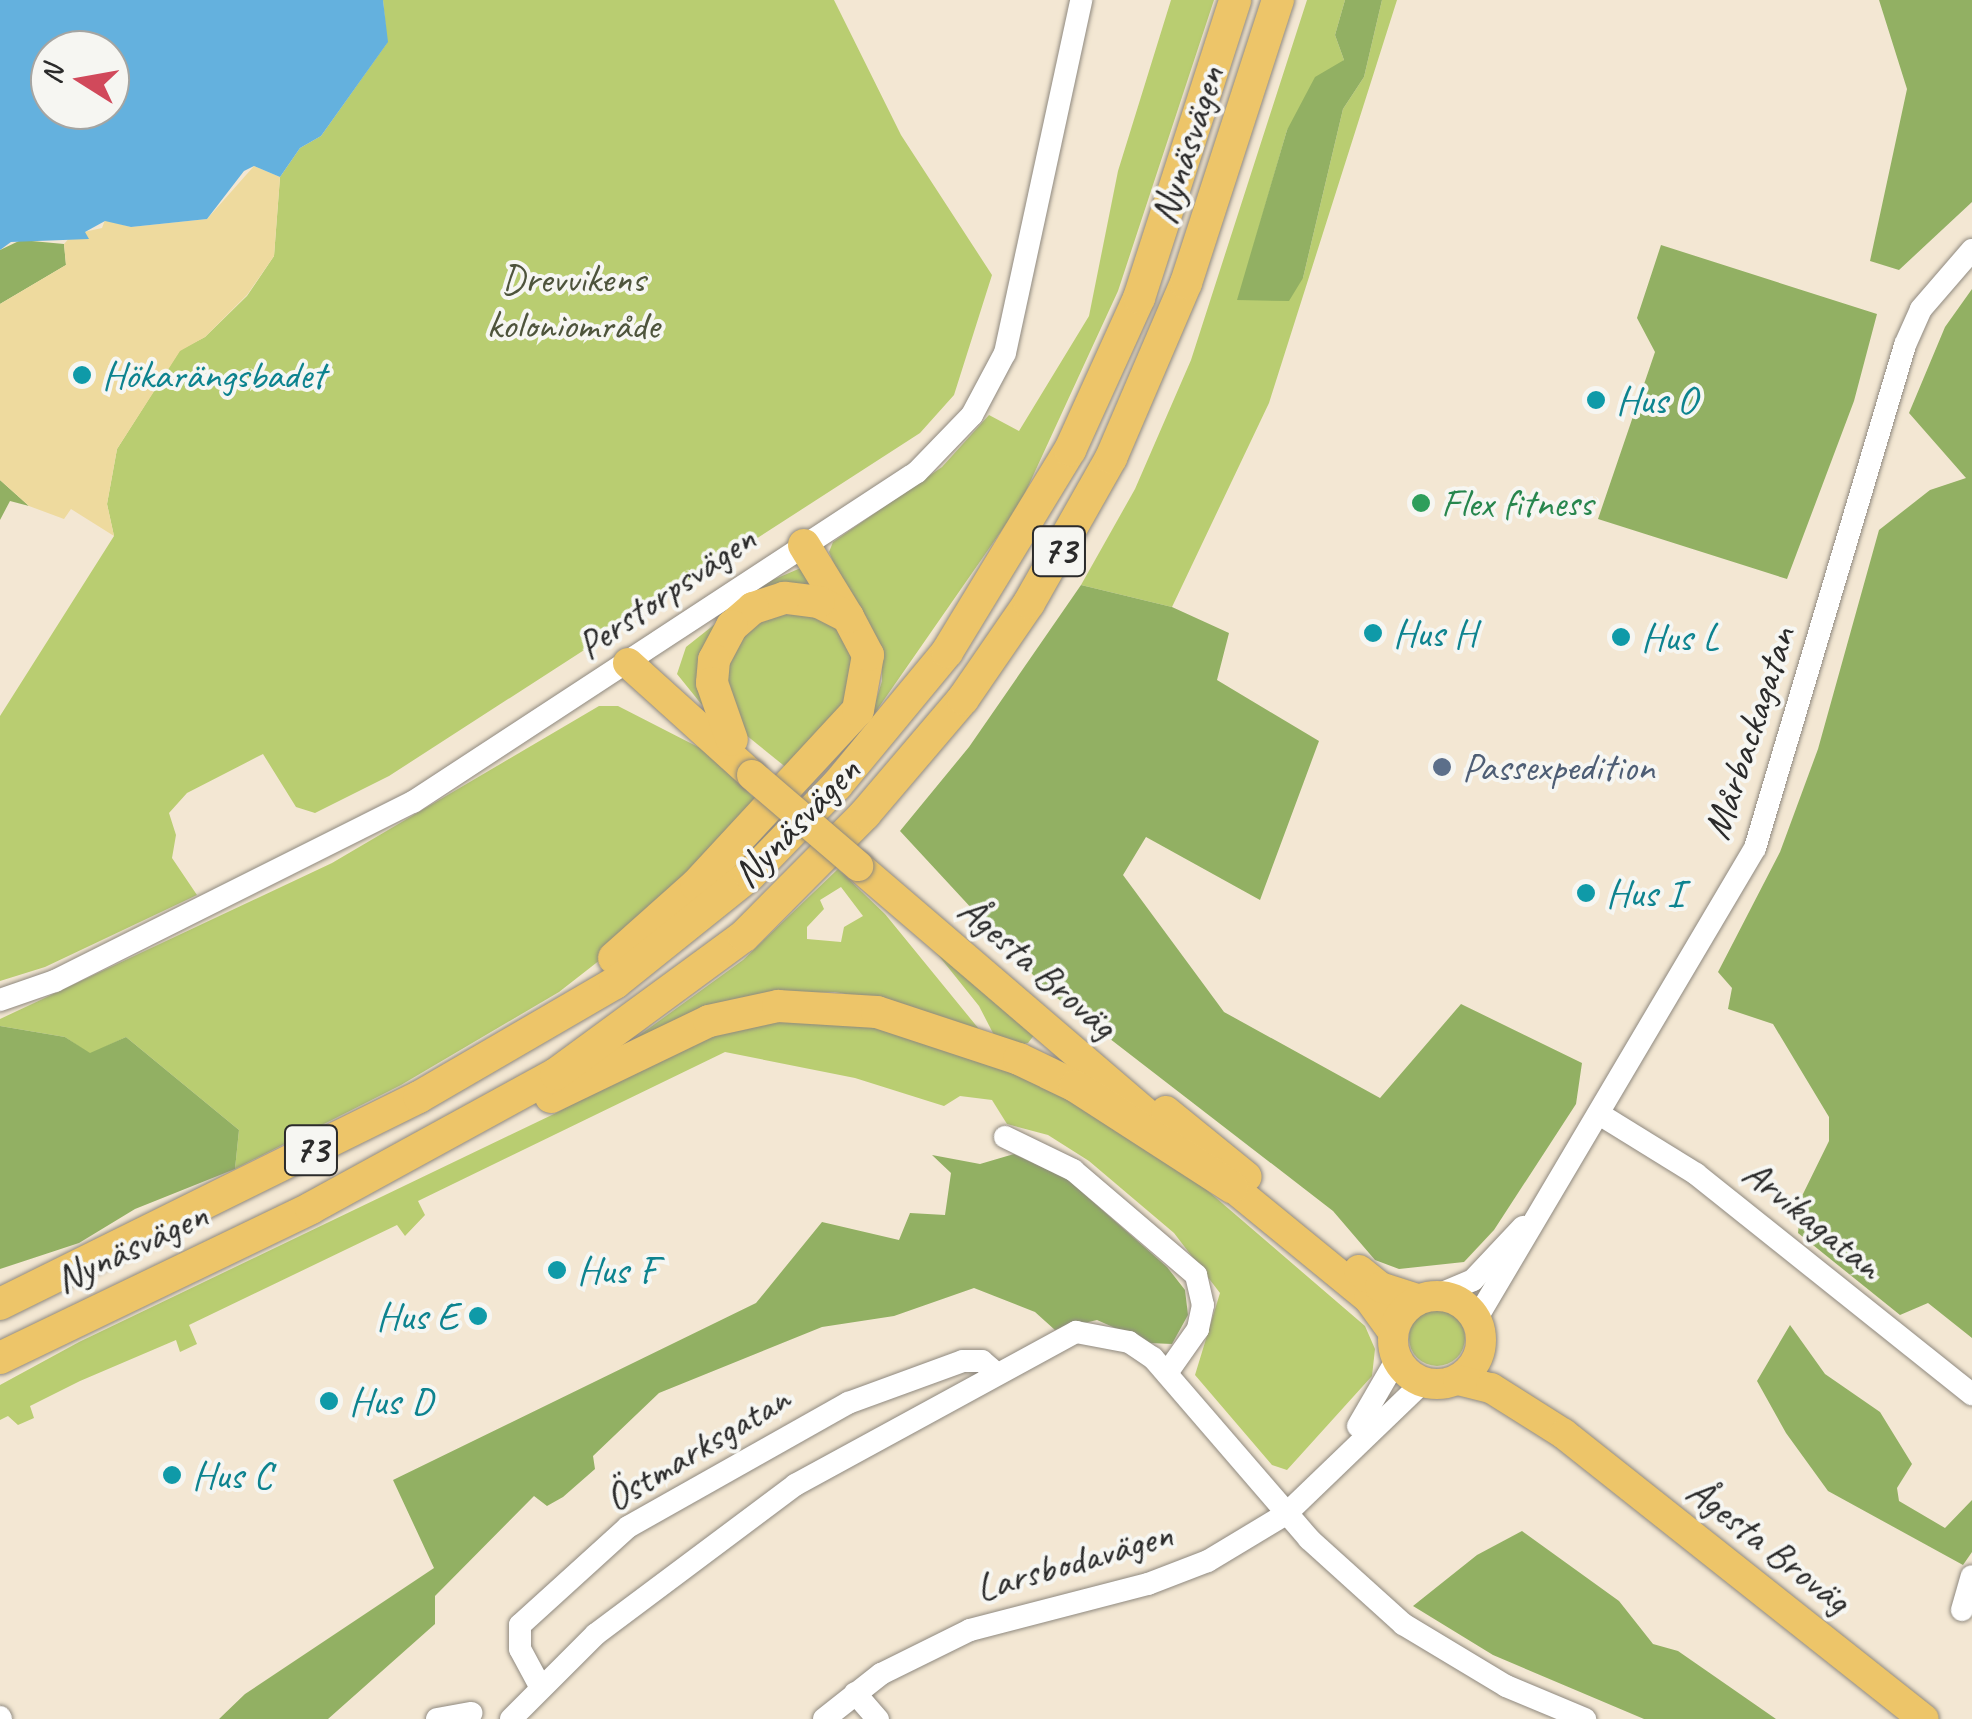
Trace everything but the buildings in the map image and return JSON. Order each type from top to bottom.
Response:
[{"type":"highway","name":"Nynäsvägen","points":[[0,1304],[524,1040],[615,983],[750,875],[896,718],[999,576],[1070,450],[1139,298],[1235,0]]},
{"type":"highway","name":"Nynäsvägen","points":[[0,1358],[311,1208],[556,1074],[744,936],[865,814],[962,699],[1058,553],[1150,371],[1186,283],[1278,0]]},
{"type":"highway","points":[[524,1040],[696,884],[858,710],[868,655],[804,545]]},
{"type":"highway","points":[[732,740],[712,683],[714,660],[732,626],[753,608],[784,598],[818,602],[848,617]]},
{"type":"highway","points":[[311,1208],[367,1187],[674,1036],[744,1012],[778,1006],[877,1012],[1003,1054],[1124,1114],[1232,1187]]},
{"type":"main road","name":"Ågesta Broväg","points":[[634,659],[732,740],[756,770]]},
{"type":"main road","name":"Ågesta Broväg","points":[[634,659],[756,770],[1044,1017],[1232,1187],[1369,1299],[1395,1345],[1423,1382],[1458,1380],[1490,1388],[1564,1434],[1924,1719]]},
{"type":"main road","name":"Ågesta Broväg","points":[[1044,1017],[1380,1286],[1467,1306],[1480,1330],[1564,1434]]},
{"type":"main road","points":[[1003,1054],[1040,1048],[1044,1017]]},
{"type":"main road","points":[[1395,1345],[1428,1297]]},
{"type":"main road","points":[[1458,1380],[1480,1330]]},
{"type":"street","name":"Perstorpsvägen","points":[[0,1000],[55,981],[413,802],[918,472],[972,415],[989,386],[1014,321],[1081,0]]},
{"type":"street","name":"Mårbackagatan","points":[[1480,1330],[1536,1215],[1755,848],[1905,346],[1921,309],[1972,250]]},
{"type":"street","name":"Arvikagatan","points":[[1599,1114],[1696,1174],[1972,1394]]},
{"type":"street","points":[[1004,1138],[1073,1170],[1196,1275],[1203,1305],[1198,1329],[1168,1373]]},
{"type":"street","name":"Mårbackagatan","points":[[1428,1297],[1472,1280],[1536,1215]]},
{"type":"street","name":"Östmarksgatan","points":[[512,1719],[541,1688],[655,1587],[795,1485],[1076,1332],[1129,1342],[1168,1373],[1286,1514],[1402,1624],[1506,1686],[1584,1719]]},
{"type":"street","name":"Larsbodavägen","points":[[1334,1463],[1395,1345]]},
{"type":"street","name":"Östmarksgatan","points":[[541,1688],[520,1649],[520,1625],[628,1527],[848,1403],[962,1361],[982,1361],[997,1374]]},
{"type":"street","name":"Larsbodavägen","points":[[824,1719],[924,1650],[970,1630],[1148,1584],[1208,1561],[1286,1514],[1334,1463],[1423,1382]]},
{"type":"street","points":[[1962,1610],[1972,1576]]},
{"type":"street","points":[[856,1694],[878,1719]]},
{"type":"street","points":[[437,1719],[471,1713]]},
{"type":"green space","name":"Drevvikens koloniområde","points":[[383,0],[834,0],[901,135],[992,275],[954,395],[920,433],[389,776],[315,813],[296,807],[263,754],[187,793],[169,813],[176,835],[172,858],[197,895],[45,967],[0,981],[0,716],[114,536],[107,504],[117,449],[180,350],[205,337],[247,296],[274,256],[280,177],[300,148],[321,136],[387,43]]},
{"type":"green space","points":[[1171,0],[1214,0],[1118,291],[1020,504],[870,720],[882,681],[882,656],[842,583],[829,552],[833,542],[942,467],[989,415],[1019,431],[1089,316],[1118,171]]},
{"type":"green space","points":[[1307,0],[1345,0],[1335,35],[1344,60],[1287,130],[1238,300],[1303,278],[1343,109],[1364,77],[1382,0],[1397,0],[1269,403],[1172,607],[1081,585],[1135,489],[1191,360]]},
{"type":"green space","points":[[1345,0],[1382,0],[1364,77],[1343,109],[1303,278],[1289,301],[1237,300],[1287,130],[1315,77],[1344,60],[1335,35]]},
{"type":"green space","points":[[1879,0],[1972,0],[1972,202],[1899,270],[1870,261],[1907,89]]},
{"type":"green space","points":[[21,240],[64,244],[66,265],[0,304],[0,250]]},
{"type":"green space","points":[[1661,245],[1877,314],[1854,401],[1787,579],[1598,519],[1655,352],[1637,318]]},
{"type":"green space","points":[[1972,289],[1972,1338],[1928,1303],[1900,1315],[1798,1233],[1802,1196],[1829,1141],[1829,1117],[1773,1024],[1728,1009],[1732,988],[1718,972],[1780,852],[1818,749],[1879,530],[1930,490],[1966,478],[1909,413],[1945,327]]},
{"type":"green space","points":[[0,480],[29,506],[10,501],[0,520]]},
{"type":"green space","points":[[803,567],[826,592],[776,588],[702,705],[677,674],[686,647],[768,582]]},
{"type":"green space","points":[[1081,585],[1172,607],[1229,633],[1217,680],[1319,741],[1260,900],[1146,837],[1123,875],[1224,1012],[1380,1098],[1461,1004],[1582,1063],[1576,1104],[1494,1230],[1464,1262],[1399,1269],[1375,1260],[1333,1211],[1048,991],[900,831],[969,747]]},
{"type":"green space","points":[[762,614],[834,615],[861,679],[793,773],[736,727],[727,700],[728,651]]},
{"type":"green space","points":[[599,706],[618,706],[702,749],[762,805],[623,942],[559,992],[401,1085],[235,1169],[239,1130],[126,1037],[90,1054],[65,1037],[0,1026],[0,1019],[332,863]]},
{"type":"green space","points":[[838,869],[885,914],[983,1034],[874,999],[835,992],[759,995],[615,1053],[743,960]],"holes":[[[841,887],[863,916],[844,927],[841,942],[807,939],[807,927],[824,909],[820,900]]]},
{"type":"green space","points":[[911,921],[1035,1034],[1028,1043],[1015,1046],[995,1037],[979,1006]]},
{"type":"green space","points":[[808,1012],[961,1047],[1144,1136],[1365,1326],[1375,1349],[1372,1376],[1287,1470],[1272,1465],[1195,1375],[1220,1293],[1174,1233],[1089,1161],[1048,1135],[1007,1124],[992,1100],[960,1096],[944,1106],[855,1078],[725,1052],[418,1201],[425,1215],[405,1236],[397,1225],[189,1325],[197,1344],[180,1352],[176,1340],[30,1406],[34,1418],[18,1425],[8,1416],[0,1420],[0,1385],[79,1342],[556,1113],[682,1044]]},
{"type":"green space","points":[[0,1026],[65,1037],[90,1053],[126,1037],[239,1130],[235,1169],[135,1209],[79,1243],[0,1269]]},
{"type":"green space","points":[[1014,1154],[1067,1179],[1167,1267],[1185,1290],[1188,1315],[1172,1344],[1149,1343],[1097,1320],[1055,1330],[1035,1312],[974,1288],[894,1316],[822,1327],[659,1393],[593,1456],[595,1469],[563,1497],[547,1506],[534,1496],[435,1596],[435,1624],[328,1719],[219,1719],[245,1694],[434,1568],[393,1480],[756,1303],[822,1222],[899,1240],[910,1213],[945,1215],[951,1173],[932,1155],[980,1164]]},
{"type":"green space","points":[[1437,1310],[1456,1319],[1465,1338],[1456,1357],[1437,1366],[1418,1357],[1409,1338],[1418,1319]]},
{"type":"green space","points":[[1790,1325],[1825,1374],[1880,1412],[1912,1464],[1897,1488],[1899,1501],[1945,1528],[1972,1500],[1972,1552],[1963,1565],[1828,1491],[1786,1433],[1757,1381]]},
{"type":"green space","points":[[1522,1531],[1619,1601],[1653,1644],[1678,1651],[1776,1719],[1644,1719],[1493,1655],[1413,1606],[1477,1555]]},
{"type":"sand","name":"Hökarängsbadet","points":[[254,166],[280,177],[274,256],[247,295],[205,337],[180,351],[117,449],[107,504],[114,536],[71,509],[64,519],[29,506],[0,480],[0,304],[66,265],[64,244],[72,235],[88,239],[84,232],[102,228],[105,220],[131,227],[207,219]]},
{"type":"water","points":[[0,0],[383,0],[388,42],[321,136],[300,148],[280,177],[254,166],[244,171],[207,219],[131,227],[105,221],[85,232],[89,239],[11,242],[0,250]]},
{"type":"place","name":"Hökarängsbadet","points":[[82,375]]},
{"type":"place","name":"Hus O","points":[[1596,400]]},
{"type":"place","name":"Flex fitness","points":[[1421,503]]},
{"type":"place","name":"Hus H","points":[[1373,633]]},
{"type":"place","name":"Hus L","points":[[1621,637]]},
{"type":"place","name":"Passexpedition","points":[[1442,767]]},
{"type":"place","name":"Hus I","points":[[1586,893]]},
{"type":"place","name":"Hus F","points":[[557,1270]]},
{"type":"place","name":"Hus E","points":[[478,1316]]},
{"type":"place","name":"Hus D","points":[[329,1401]]},
{"type":"place","name":"Hus C","points":[[172,1475]]}]
